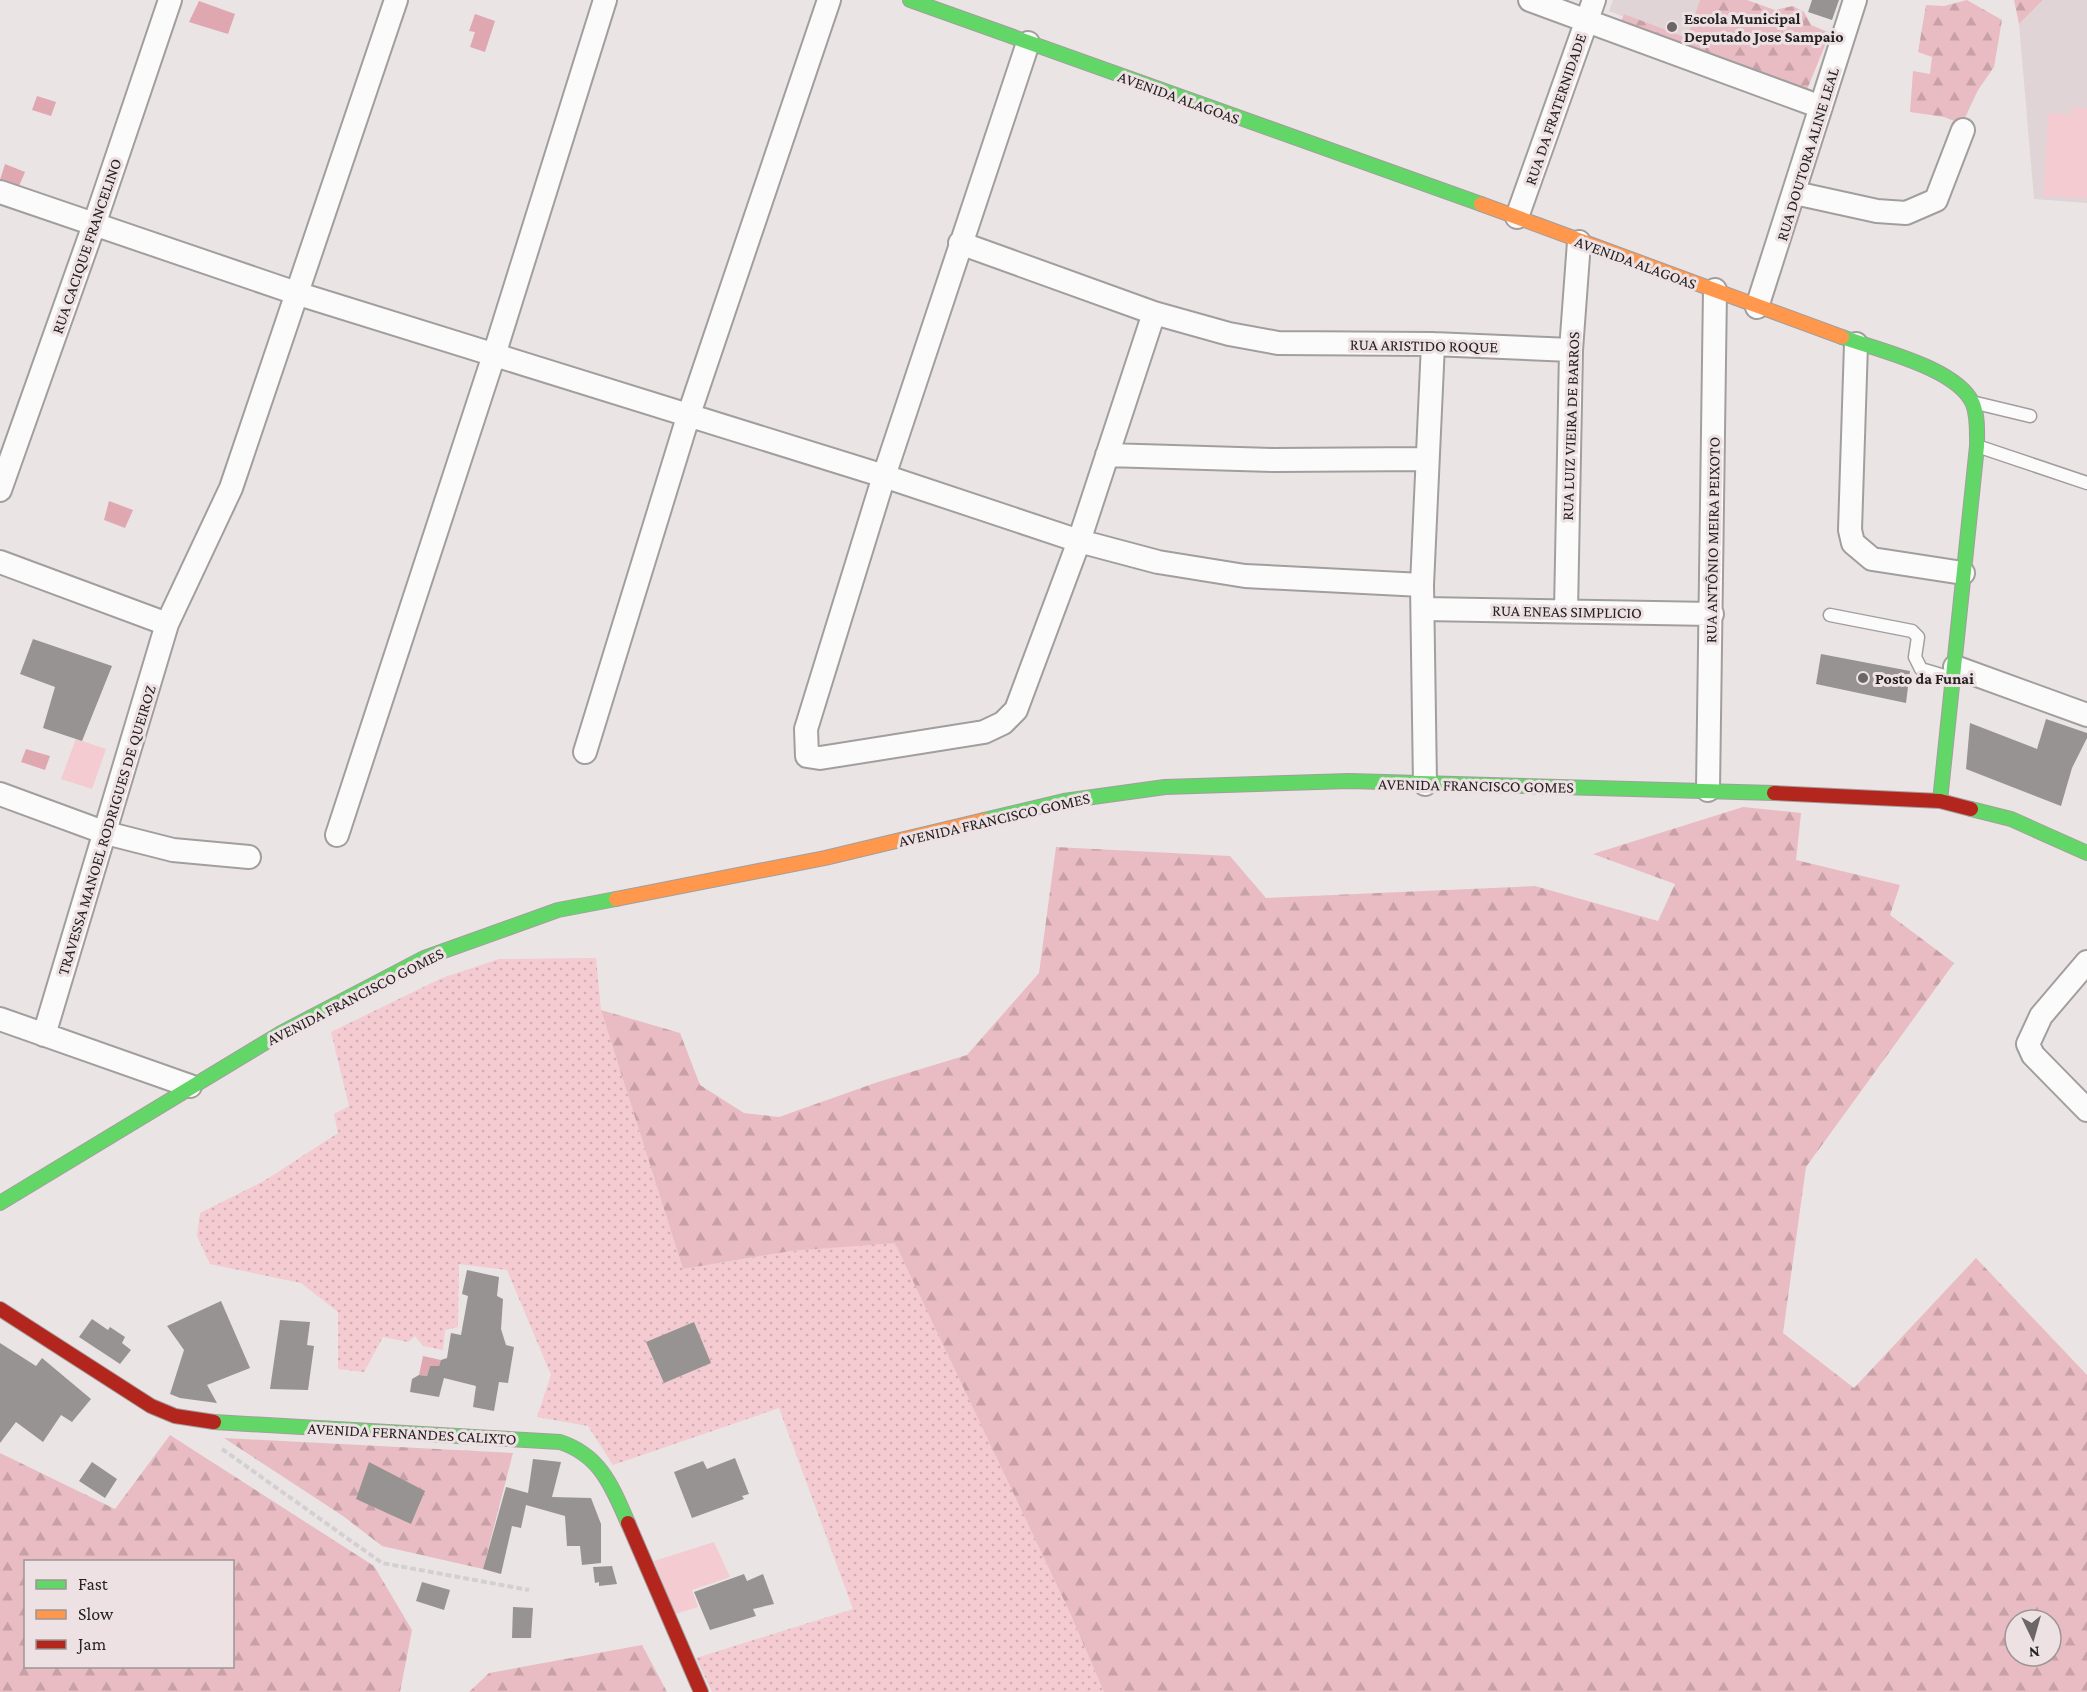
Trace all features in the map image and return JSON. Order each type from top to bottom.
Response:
[{"type":"street","name":"RUA CACIQUE FRANCELINO","points":[[0,490],[95,222],[170,0]]},
{"type":"street","name":"TRAVESSA MANOEL RODRIGUES DE QUEIROZ","points":[[44,1035],[168,624],[231,488],[299,294],[396,0]]},
{"type":"street","points":[[337,835],[494,355],[605,0]]},
{"type":"street","points":[[585,752],[688,417],[829,0]]},
{"type":"street","name":"AVENIDA ALAGOAS","points":[[910,0],[1517,217],[1579,242],[1941,373],[1964,387],[1973,403]]},
{"type":"street","points":[[1530,0],[1590,10],[1821,107]]},
{"type":"street","name":"RUA DOUTORA ALINE LEAL","points":[[1757,307],[1796,193],[1855,0]]},
{"type":"street","name":"RUA DA FRATERNIDADE","points":[[1517,217],[1590,10]]},
{"type":"street","points":[[1028,43],[884,476],[806,729],[807,756],[820,758],[984,732],[1003,723],[1016,710],[1079,541],[1154,313]]},
{"type":"street","points":[[1796,193],[1877,211],[1906,213],[1936,200],[1962,130]]},
{"type":"street","points":[[0,192],[95,222],[299,294],[688,417],[884,476],[1079,541],[1158,562],[1273,579],[1422,585]]},
{"type":"street","name":"RUA LUIZ VIEIRA DE BARROS","points":[[1566,611],[1571,350],[1579,242]]},
{"type":"street","name":"RUA ARISTIDO ROQUE","points":[[960,243],[1154,313],[1229,334],[1278,343],[1433,344],[1571,350]]},
{"type":"street","name":"RUA ANTÔNIO MEIRA PEIXOTO","points":[[1708,790],[1715,290]]},
{"type":"street","points":[[1425,784],[1422,585],[1433,344]]},
{"type":"street","points":[[1857,344],[1850,530],[1854,543],[1872,559],[1963,573]]},
{"type":"street","points":[[1940,801],[1977,446],[1978,411],[1973,403]]},
{"type":"street","points":[[1107,455],[1274,460],[1427,459]]},
{"type":"street","points":[[0,561],[168,624]]},
{"type":"street","name":"RUA ENEAS SIMPLICIO","points":[[1423,609],[1712,614]]},
{"type":"street","points":[[1954,673],[2087,715]]},
{"type":"street","name":"AVENIDA FRANCISCO GOMES","points":[[0,1203],[281,1032],[424,958],[558,910],[825,858],[1075,799],[1165,787],[1349,782],[1708,790],[1940,801],[2011,819],[2087,853]]},
{"type":"street","points":[[0,794],[106,833],[173,850],[249,857]]},
{"type":"street","points":[[2087,962],[2041,1016],[2028,1044],[2033,1055],[2087,1110]]},
{"type":"street","points":[[0,1019],[190,1086]]},
{"type":"street","name":"AVENIDA FERNANDES CALIXTO","points":[[0,1309],[151,1406],[175,1416],[201,1421],[560,1442],[579,1447],[595,1459],[610,1483],[701,1692]]},
{"type":"lane","points":[[1973,403],[2030,416]]},
{"type":"lane","points":[[1977,446],[2087,483]]},
{"type":"lane","points":[[1830,615],[1912,631],[1918,638],[1915,657],[1921,669],[1954,673]]},
{"type":"path","points":[[214,1443],[382,1563],[529,1590]]},
{"type":"shaded area","name":"Escola Municipal Deputado Jose Sampaio","points":[[1613,0],[1704,0],[1690,43],[1609,11]]},
{"type":"shaded area","points":[[2043,0],[2087,0],[2087,203],[2034,199],[2019,24]]},
{"type":"shaded area","points":[[199,1],[235,14],[228,34],[189,22]]},
{"type":"shaded area","points":[[475,14],[495,21],[485,52],[470,47],[475,32],[469,31]]},
{"type":"shaded area","points":[[37,96],[56,102],[51,116],[32,110]]},
{"type":"shaded area","points":[[2073,107],[2087,108],[2087,198],[2044,196],[2048,113],[2072,115]]},
{"type":"shaded area","points":[[5,164],[25,172],[19,186],[0,180]]},
{"type":"shaded area","points":[[109,501],[133,510],[125,528],[104,520]]},
{"type":"shaded area","points":[[76,739],[106,749],[92,789],[61,779]]},
{"type":"shaded area","points":[[26,749],[50,756],[45,770],[21,762]]},
{"type":"shaded area","points":[[596,958],[601,1010],[683,1269],[791,1251],[895,1242],[1070,1613],[1104,1692],[712,1692],[696,1658],[853,1609],[779,1408],[613,1465],[588,1426],[537,1417],[551,1375],[507,1270],[459,1264],[458,1327],[445,1330],[443,1350],[423,1346],[415,1336],[408,1342],[383,1337],[364,1372],[338,1369],[338,1312],[301,1283],[210,1264],[197,1236],[200,1213],[264,1181],[338,1133],[334,1114],[349,1106],[331,1032],[442,978],[499,959]]},
{"type":"shaded area","points":[[423,1356],[441,1360],[439,1366],[430,1366],[427,1376],[419,1375]]},
{"type":"shaded area","points":[[714,1542],[730,1577],[692,1590],[698,1607],[675,1614],[654,1561]]},
{"type":"green space","points":[[1700,0],[1747,0],[1775,10],[1793,6],[1804,12],[1811,25],[1830,33],[1806,92],[1620,24],[1624,14],[1687,38]]},
{"type":"green space","points":[[1967,0],[2002,20],[1994,67],[1978,90],[1962,124],[1944,117],[1910,112],[1913,71],[1930,74],[1932,57],[1918,52],[1926,5],[1944,6]]},
{"type":"green space","points":[[2014,0],[2043,0],[2019,24]]},
{"type":"green space","points":[[1743,807],[1801,813],[1796,860],[1900,885],[1890,915],[1954,963],[1806,1167],[1783,1333],[1854,1388],[1976,1258],[2087,1375],[2087,1692],[1104,1692],[1070,1613],[895,1243],[791,1251],[683,1269],[601,1010],[680,1033],[700,1085],[744,1113],[779,1117],[878,1082],[967,1055],[1039,973],[1056,847],[1230,856],[1266,898],[1535,886],[1658,921],[1675,884],[1593,854]]},
{"type":"green space","points":[[170,1435],[374,1566],[412,1630],[400,1692],[0,1692],[0,1453],[115,1509]]},
{"type":"green space","points":[[224,1438],[513,1453],[483,1569],[382,1546],[343,1516]]},
{"type":"green space","points":[[642,1645],[667,1692],[469,1692],[489,1673]]},
{"type":"building","points":[[1812,0],[1839,0],[1832,20],[1808,12]]},
{"type":"building","points":[[33,639],[112,666],[82,741],[43,728],[55,687],[20,674]]},
{"type":"building","name":"Posto da Funai","points":[[1821,654],[1910,671],[1906,703],[1816,684]]},
{"type":"building","points":[[2046,719],[2087,733],[2087,738],[2072,768],[2061,806],[1966,769],[1970,723],[2037,749]]},
{"type":"building","points":[[467,1270],[499,1277],[497,1296],[503,1299],[501,1329],[506,1345],[514,1347],[508,1383],[499,1382],[494,1411],[473,1407],[476,1386],[444,1378],[439,1397],[410,1392],[412,1379],[419,1375],[427,1376],[430,1366],[439,1366],[441,1360],[447,1358],[451,1333],[461,1335],[468,1296],[462,1294]]},
{"type":"building","points":[[221,1301],[250,1368],[207,1385],[217,1403],[180,1398],[170,1394],[184,1350],[167,1326]]},
{"type":"building","points":[[92,1319],[108,1330],[110,1327],[125,1337],[122,1343],[131,1350],[120,1364],[79,1337]]},
{"type":"building","points":[[280,1320],[310,1322],[307,1345],[314,1346],[308,1390],[270,1389]]},
{"type":"building","points":[[694,1322],[711,1363],[664,1383],[646,1342]]},
{"type":"building","points":[[0,1343],[36,1366],[42,1358],[91,1399],[72,1422],[61,1415],[43,1442],[16,1422],[0,1443]]},
{"type":"building","points":[[735,1458],[749,1494],[742,1496],[744,1499],[692,1518],[674,1472],[703,1461],[707,1469]]},
{"type":"building","points":[[533,1459],[561,1462],[552,1497],[591,1498],[601,1524],[601,1563],[582,1565],[580,1546],[567,1546],[565,1516],[526,1505],[521,1528],[512,1526],[501,1574],[483,1569],[506,1487],[528,1493]]},
{"type":"building","points":[[92,1462],[117,1479],[105,1498],[79,1481]]},
{"type":"building","points":[[369,1462],[425,1491],[411,1524],[356,1499]]},
{"type":"building","points":[[612,1566],[617,1584],[599,1586],[599,1582],[595,1583],[593,1567]]},
{"type":"building","points":[[744,1574],[747,1581],[763,1574],[774,1604],[753,1609],[756,1616],[710,1630],[694,1592]]},
{"type":"building","points":[[422,1582],[450,1590],[444,1610],[416,1601]]},
{"type":"building","points":[[513,1607],[533,1608],[531,1638],[512,1638]]},
{"type":"traffic: fast","points":[[910,0],[1481,204]]},
{"type":"traffic: fast","points":[[1842,337],[1895,354],[1934,370],[1964,391],[1973,404],[1976,414],[1977,446],[1940,801]]},
{"type":"traffic: fast","points":[[984,820],[1064,801],[1165,787],[1349,781],[1774,793]]},
{"type":"traffic: fast","points":[[1971,809],[2011,819],[2087,853]]},
{"type":"traffic: fast","points":[[0,1203],[281,1033],[424,958],[558,910],[616,899]]},
{"type":"traffic: fast","points":[[214,1422],[560,1442],[574,1448],[595,1464],[610,1485],[628,1523]]},
{"type":"traffic: slow","points":[[1481,204],[1842,337]]},
{"type":"traffic: slow","points":[[616,899],[825,858],[984,820]]},
{"type":"traffic: jam","points":[[1774,793],[1940,801],[1971,809]]},
{"type":"traffic: jam","points":[[0,1309],[151,1406],[175,1416],[214,1422]]},
{"type":"traffic: jam","points":[[628,1523],[701,1692]]},
{"type":"place","name":"Escola Municipal Deputado Jose Sampaio","points":[[1672,27]]},
{"type":"place","name":"Posto da Funai","points":[[1863,678]]}]
